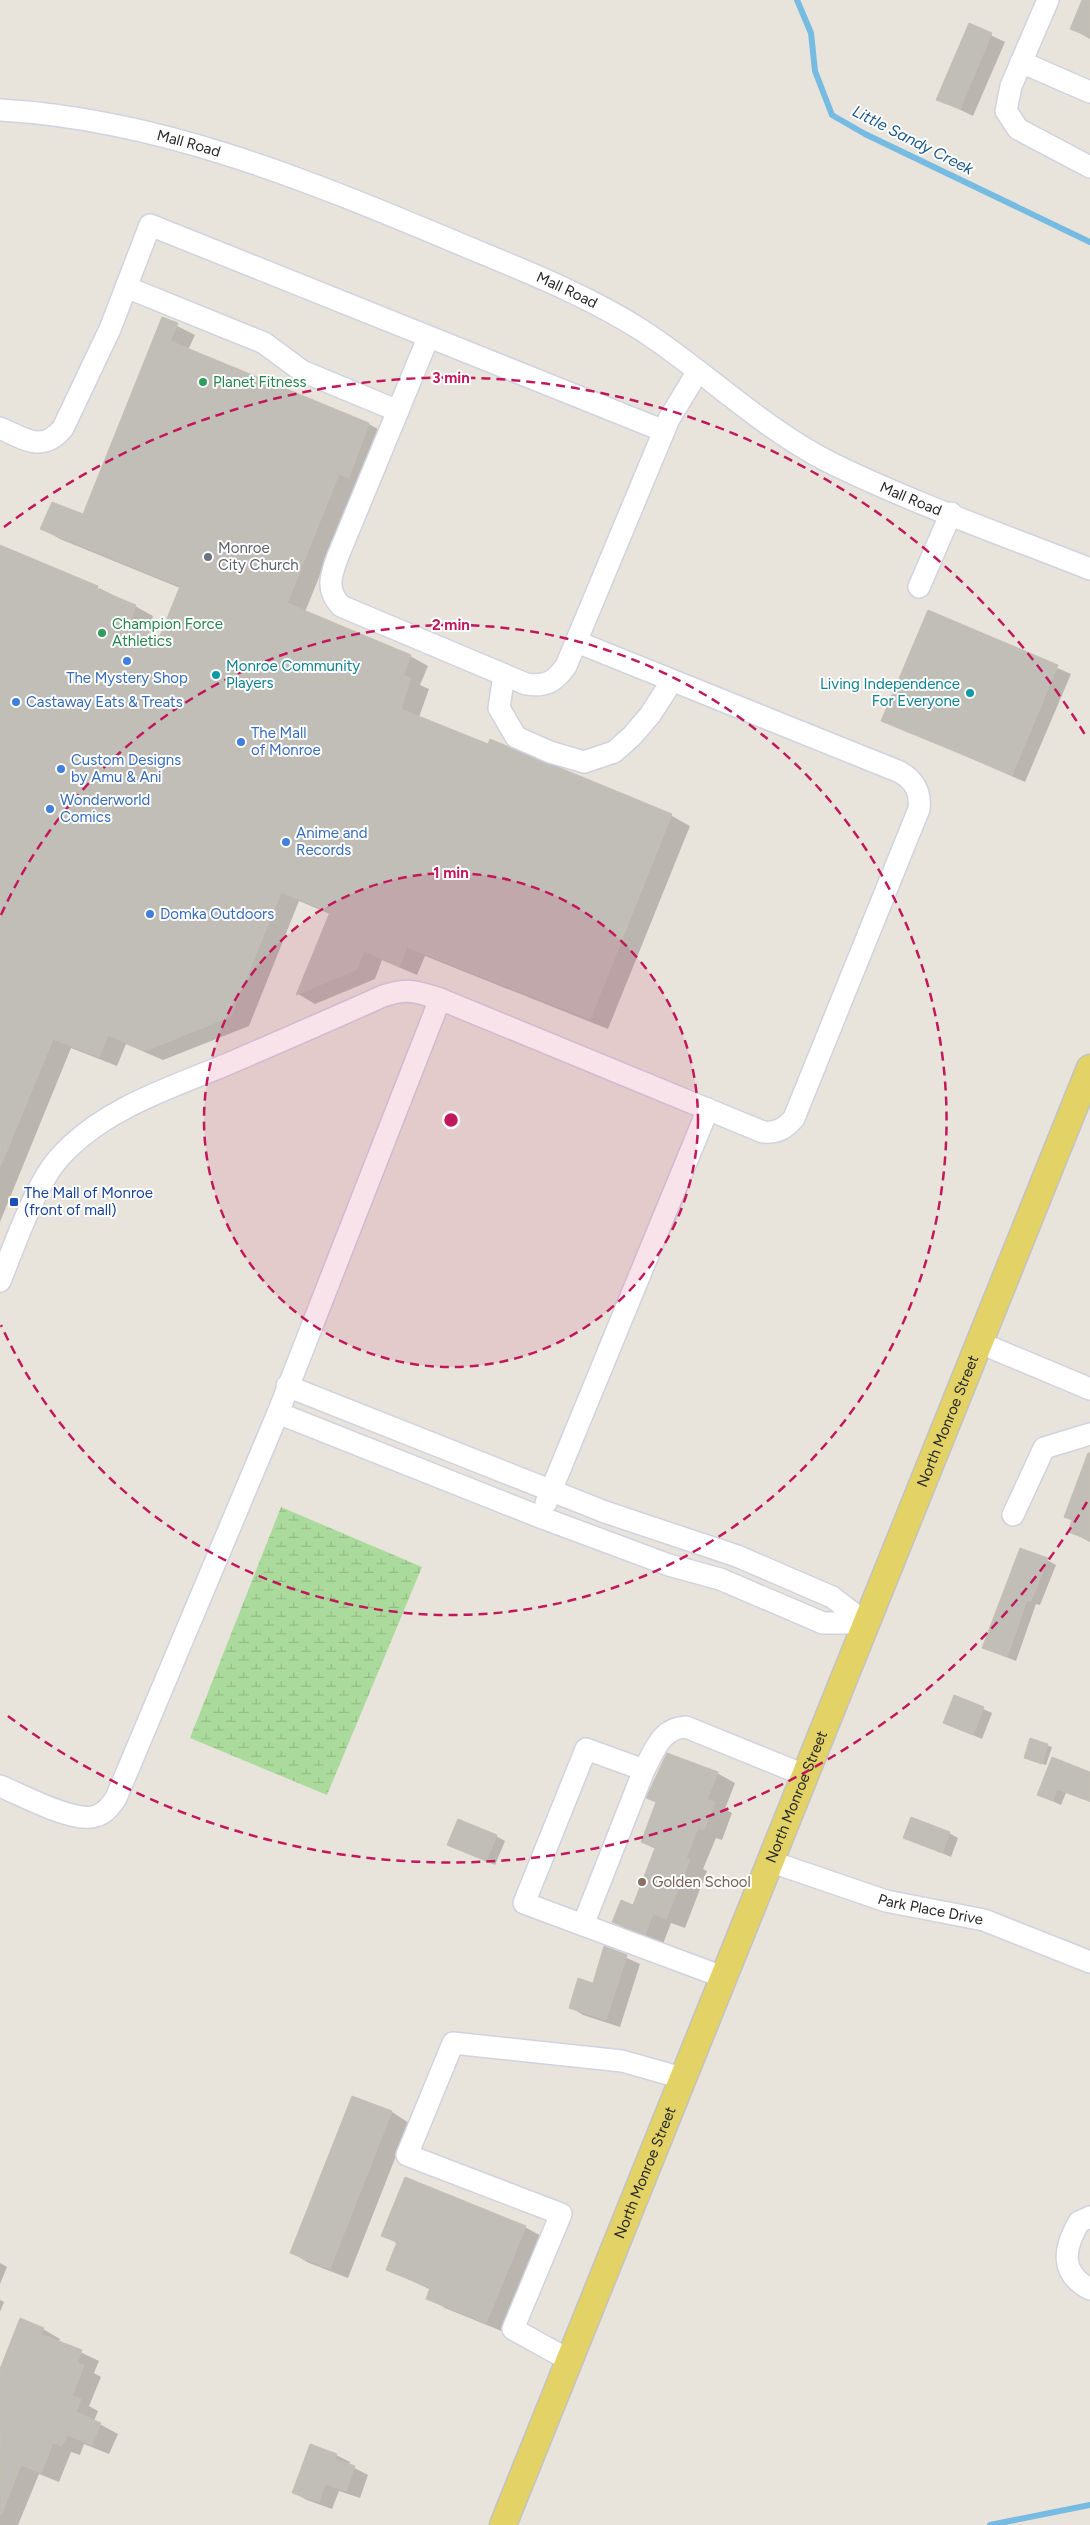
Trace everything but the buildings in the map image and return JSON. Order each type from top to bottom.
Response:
[{"type":"main road","name":"North Monroe Street","points":[[503,2525],[978,1342],[1090,1069]]},
{"type":"street","points":[[1047,0],[1011,86],[1006,111],[1018,129],[1090,167]]},
{"type":"street","points":[[1021,62],[1090,92]]},
{"type":"street","name":"Mall Road","points":[[0,110],[99,121],[132,127],[203,146],[292,176],[402,220],[585,299],[642,330],[785,437],[830,462],[1090,570]]},
{"type":"street","points":[[0,428],[28,440],[40,442],[50,440],[62,428],[110,328],[150,225],[428,338],[664,430]]},
{"type":"street","points":[[126,287],[264,343],[302,372],[398,411]]},
{"type":"street","points":[[428,338],[338,556],[330,579],[330,589],[341,606],[526,684],[539,686],[550,683],[558,677],[566,666],[664,430],[682,395],[698,372]]},
{"type":"street","points":[[919,587],[951,513]]},
{"type":"street","points":[[0,1282],[21,1230],[46,1178],[58,1160],[87,1132],[134,1104],[384,996],[411,990],[440,1000],[763,1132],[778,1131],[787,1126],[794,1118],[916,816],[920,800],[915,784],[900,772],[576,642]]},
{"type":"street","points":[[504,675],[499,708],[516,738],[550,752],[584,762],[614,752],[632,736],[650,715],[672,681]]},
{"type":"street","points":[[0,1786],[72,1816],[86,1818],[96,1816],[107,1810],[116,1798],[278,1413],[440,1000]]},
{"type":"street","points":[[540,1517],[708,1109]]},
{"type":"street","points":[[978,1342],[1090,1389]]},
{"type":"street","points":[[287,1386],[605,1512],[737,1556],[832,1597],[866,1623]]},
{"type":"street","points":[[278,1413],[540,1517],[668,1565],[720,1580],[823,1623],[866,1623]]},
{"type":"street","points":[[1013,1514],[1044,1448],[1090,1434]]},
{"type":"street","points":[[583,1925],[644,1770],[663,1735],[676,1727],[686,1727],[804,1775]]},
{"type":"street","points":[[644,1770],[586,1749],[524,1903],[723,1977]]},
{"type":"street","name":"Park Place Drive","points":[[769,1861],[886,1901],[984,1920],[1090,1962]]},
{"type":"street","points":[[569,2360],[513,2329],[561,2214],[407,2155],[453,2043],[622,2061],[682,2078]]},
{"type":"street","points":[[1090,2218],[1079,2222],[1068,2240],[1067,2262],[1076,2281],[1090,2289]]},
{"type":"green space","points":[[281,1507],[422,1567],[327,1795],[190,1738]]},
{"type":"waterway","name":"Little Sandy Creek","points":[[797,0],[811,33],[815,71],[832,115],[865,134],[1090,242]]},
{"type":"waterway","points":[[990,2525],[1090,2505]]},
{"type":"place","name":"Planet Fitness","points":[[203,382]]},
{"type":"place","name":"Monroe City Church","points":[[208,557]]},
{"type":"place","name":"Champion Force Athletics","points":[[102,633]]},
{"type":"place","name":"The Mystery Shop","points":[[127,661]]},
{"type":"place","name":"Monroe Community Players","points":[[216,675]]},
{"type":"place","name":"Living Independence For Everyone","points":[[970,693]]},
{"type":"place","name":"Castaway Eats & Treats","points":[[16,702]]},
{"type":"place","name":"The Mall of Monroe","points":[[241,742]]},
{"type":"place","name":"Custom Designs by Amu & Ani","points":[[61,769]]},
{"type":"place","name":"Wonderworld Comics","points":[[50,809]]},
{"type":"place","name":"Anime and Records","points":[[286,842]]},
{"type":"place","name":"Domka Outdoors","points":[[150,914]]},
{"type":"place","name":"The Mall of Monroe (front of mall)","points":[[14,1202]]},
{"type":"place","name":"Golden School","points":[[642,1882]]}]
